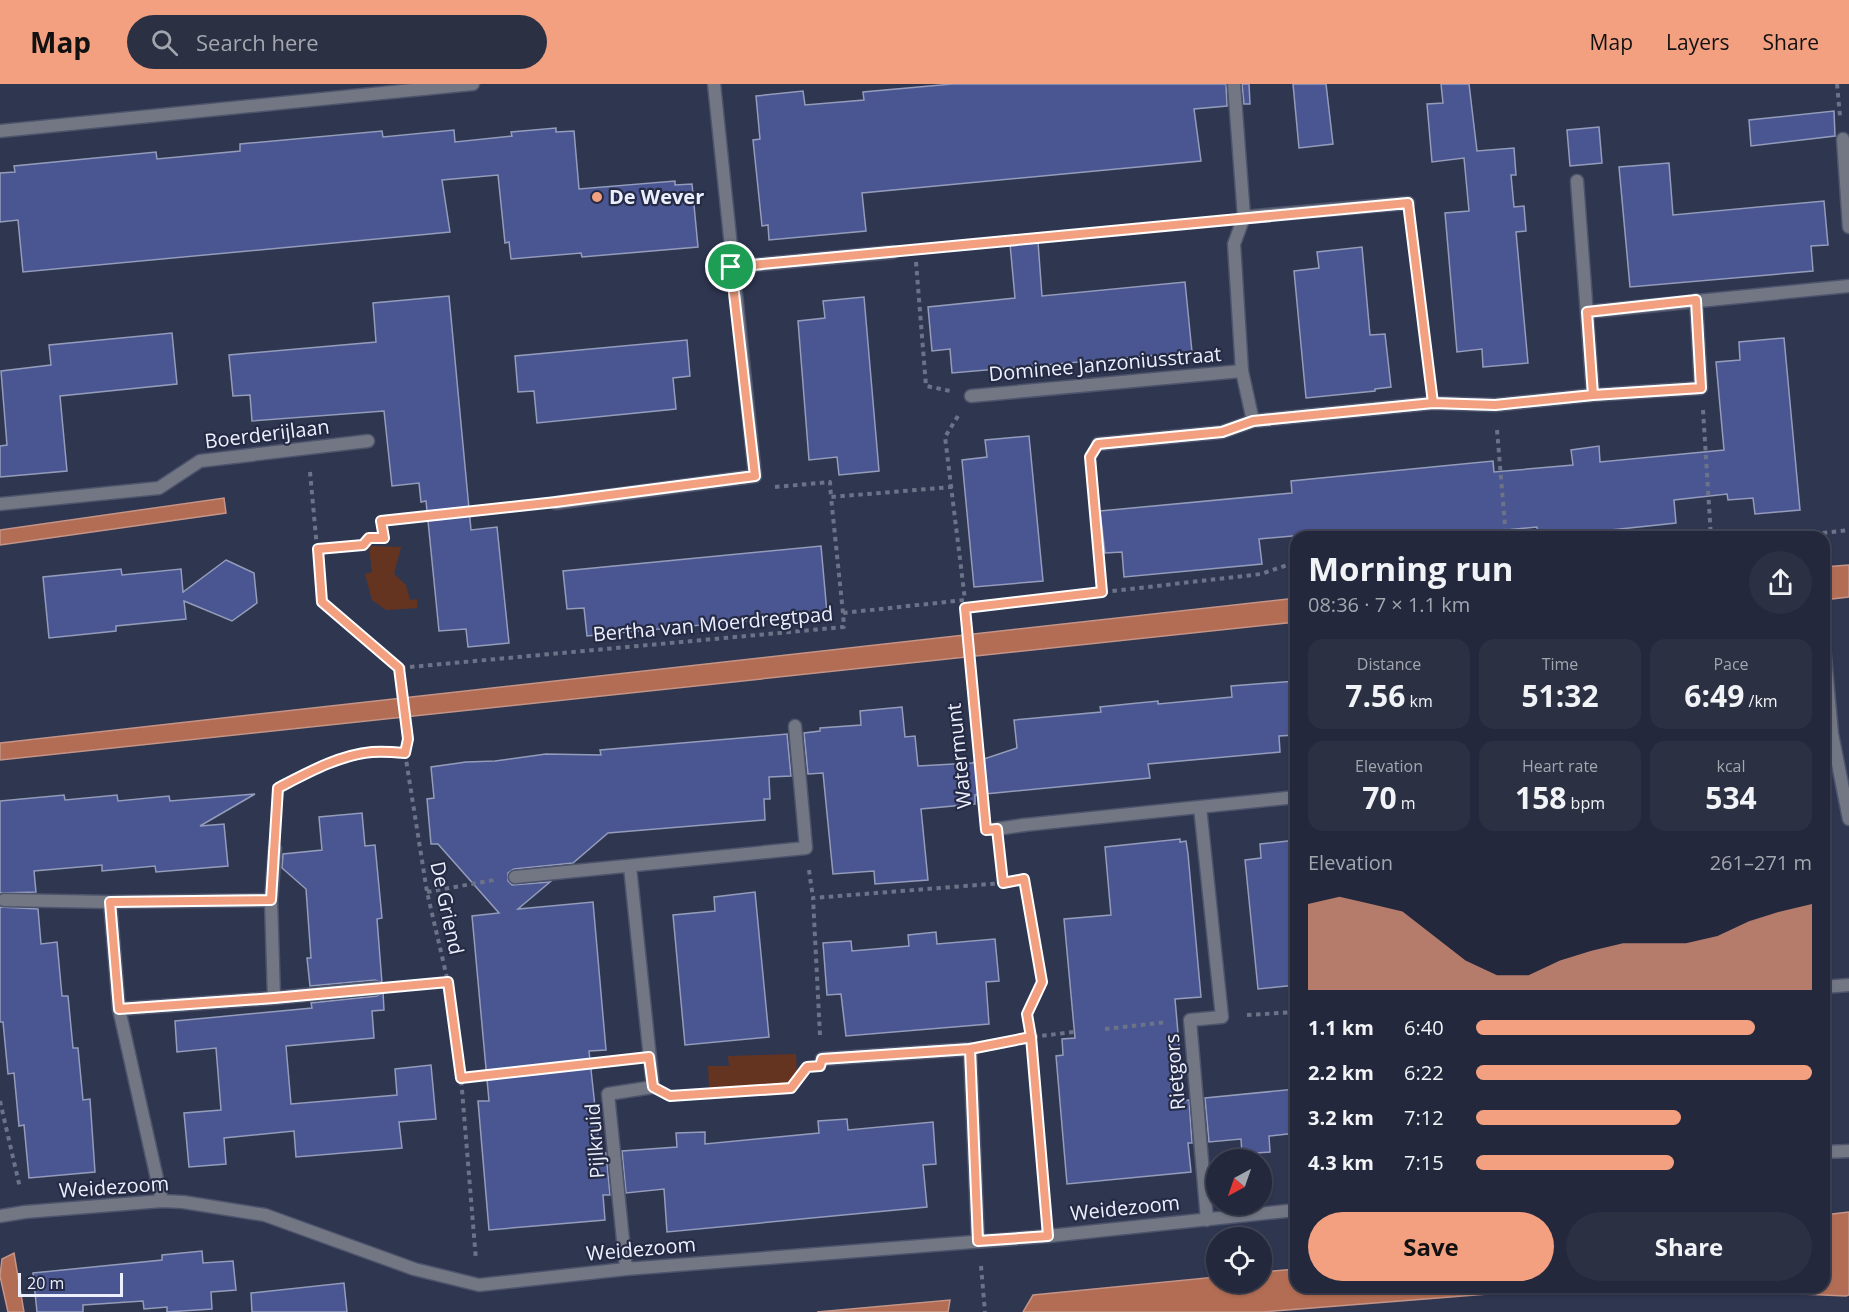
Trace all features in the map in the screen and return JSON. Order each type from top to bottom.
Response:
[{"type":"street","points":[[0,131],[473,84]]},
{"type":"street","points":[[556,502],[755,476],[731,267],[714,84]]},
{"type":"street","name":"Dominee Janzoniusstraat","points":[[1234,84],[1244,218],[1234,244],[1242,371],[1253,421]]},
{"type":"street","points":[[1843,139],[1849,227]]},
{"type":"street","points":[[1577,181],[1593,395]]},
{"type":"street","points":[[1244,218],[1408,203]]},
{"type":"street","points":[[731,267],[893,252]]},
{"type":"street","points":[[1587,312],[1849,286]]},
{"type":"street","points":[[1098,444],[1222,432],[1253,421],[1433,403],[1495,405],[1593,395],[1701,388],[1696,300]]},
{"type":"street","name":"Dominee Janzoniusstraat","points":[[971,396],[1242,371]]},
{"type":"street","name":"Boerderijlaan","points":[[0,504],[159,488],[200,461],[368,441]]},
{"type":"street","points":[[515,877],[806,849],[795,726]]},
{"type":"street","points":[[1830,743],[1849,819]]},
{"type":"street","points":[[997,829],[1290,798]]},
{"type":"street","points":[[1200,807],[1222,1017]]},
{"type":"street","points":[[274,998],[271,900],[275,849]]},
{"type":"street","points":[[630,867],[653,1087]]},
{"type":"street","points":[[4,900],[110,902],[271,900]]},
{"type":"street","points":[[110,902],[119,1009],[162,1201]]},
{"type":"street","points":[[1830,987],[1849,985]]},
{"type":"street","points":[[119,1009],[376,988]]},
{"type":"street","name":"Rietgors","points":[[1207,1220],[1191,1020],[1222,1017]]},
{"type":"street","points":[[822,1059],[970,1049],[978,1241]]},
{"type":"street","name":"Pijlkruid","points":[[626,1269],[608,1094],[653,1087]]},
{"type":"street","points":[[1830,1152],[1849,1151]]},
{"type":"street","name":"Weidezoom","points":[[0,1216],[162,1201],[183,1202],[265,1215],[414,1269],[478,1285],[626,1269],[1048,1236],[1290,1211]]},
{"type":"path","points":[[1837,84],[1843,139]]},
{"type":"path","points":[[1408,203],[1433,403]]},
{"type":"path","points":[[1244,218],[915,250],[927,386],[971,396],[945,437],[965,608],[1261,574],[1290,564]]},
{"type":"path","points":[[1701,388],[1711,531]]},
{"type":"path","points":[[1495,405],[1506,531]]},
{"type":"path","points":[[1098,444],[1090,457],[1102,592]]},
{"type":"path","points":[[275,849],[278,788],[310,771],[352,754],[374,751],[405,753],[408,739],[399,668],[322,602],[307,448]]},
{"type":"path","points":[[755,476],[767,488],[830,482],[843,613]]},
{"type":"path","points":[[831,497],[952,487]]},
{"type":"path","points":[[318,549],[363,545],[369,538],[384,538],[381,521],[556,502]]},
{"type":"path","points":[[1830,532],[1849,530]]},
{"type":"path","name":"Bertha van Moerdregtpad","points":[[399,668],[844,627],[843,613],[964,600]]},
{"type":"path","name":"Watermunt","points":[[965,608],[986,830],[997,829],[1003,883]]},
{"type":"path","name":"De Griend","points":[[405,753],[427,892],[448,982],[461,1078],[478,1285]]},
{"type":"path","points":[[427,892],[515,877]]},
{"type":"path","points":[[653,1087],[670,1096],[791,1088],[807,1067],[820,1066],[822,1059],[813,898],[1003,883],[1024,879],[1042,982],[1027,1014],[1031,1037],[1048,1236]]},
{"type":"path","points":[[376,988],[448,982]]},
{"type":"path","points":[[1222,1017],[1290,1012]]},
{"type":"path","points":[[1105,1029],[1191,1020]]},
{"type":"path","points":[[970,1049],[1031,1037],[1074,1032]]},
{"type":"path","points":[[461,1078],[649,1057]]},
{"type":"path","points":[[0,1101],[25,1212]]},
{"type":"path","points":[[978,1241],[985,1312]]},
{"type":"shaded area","points":[[224,498],[226,513],[0,545],[0,530]]},
{"type":"shaded area","points":[[369,546],[401,547],[394,574],[406,585],[410,600],[417,599],[417,608],[386,610],[372,600],[365,574],[372,572]]},
{"type":"shaded area","points":[[1849,565],[1849,597],[1830,599],[1830,567]]},
{"type":"shaded area","points":[[1290,599],[1290,623],[0,760],[0,743]]},
{"type":"shaded area","points":[[796,1054],[797,1075],[789,1085],[709,1088],[708,1066],[729,1066],[728,1056]]},
{"type":"shaded area","points":[[1849,1212],[1849,1295],[1779,1293],[1830,1293],[1830,1214]]},
{"type":"shaded area","points":[[14,1253],[24,1312],[8,1312],[0,1276],[2,1259]]},
{"type":"shaded area","points":[[1290,1270],[1290,1293],[1502,1293],[1262,1312],[1023,1312],[1033,1295],[1206,1278],[1206,1293],[1272,1293],[1272,1271]]},
{"type":"shaded area","points":[[950,1300],[948,1312],[817,1312]]},
{"type":"building","points":[[952,84],[1226,84],[1227,106],[1194,109],[1201,161],[862,193],[866,231],[769,240],[768,225],[762,226],[753,140],[760,139],[756,96],[803,91],[805,105],[864,100],[863,92]]},
{"type":"building","points":[[1242,84],[1249,84],[1250,104],[1244,104]]},
{"type":"building","points":[[1293,84],[1326,84],[1333,144],[1299,148]]},
{"type":"building","points":[[1441,84],[1469,84],[1477,151],[1514,148],[1516,175],[1511,175],[1514,207],[1524,206],[1526,231],[1516,232],[1528,363],[1483,367],[1482,349],[1457,352],[1445,213],[1469,211],[1464,158],[1432,162],[1427,104],[1443,103]]},
{"type":"building","points":[[1834,111],[1835,136],[1751,146],[1749,120]]},
{"type":"building","points":[[1599,127],[1602,163],[1570,166],[1567,130]]},
{"type":"building","points":[[556,128],[556,132],[574,131],[579,189],[675,181],[675,185],[692,184],[698,247],[582,257],[581,253],[511,259],[509,242],[505,243],[498,175],[442,180],[450,232],[419,235],[23,272],[18,220],[0,222],[0,173],[15,172],[14,166],[156,152],[157,159],[240,151],[240,144],[382,131],[383,137],[454,130],[455,142],[512,136],[511,132]]},
{"type":"building","points":[[1669,163],[1673,215],[1824,201],[1828,245],[1811,246],[1813,271],[1630,287],[1619,167]]},
{"type":"building","points":[[1038,242],[1042,296],[1185,282],[1192,352],[952,373],[950,349],[932,351],[928,307],[1015,298],[1010,244]]},
{"type":"building","points":[[1362,247],[1370,335],[1385,334],[1391,387],[1375,389],[1375,391],[1306,398],[1294,271],[1319,268],[1317,252]]},
{"type":"building","points":[[449,296],[471,530],[497,527],[509,643],[468,647],[466,629],[439,631],[426,501],[421,502],[419,483],[392,486],[384,411],[252,421],[250,395],[233,396],[229,355],[376,342],[373,303]]},
{"type":"building","points":[[864,297],[879,471],[839,475],[837,457],[809,460],[798,321],[825,318],[823,301]]},
{"type":"building","points":[[172,333],[177,384],[60,396],[67,471],[0,477],[0,446],[7,445],[1,371],[51,365],[49,345]]},
{"type":"building","points":[[1784,338],[1800,510],[1755,514],[1753,498],[1728,500],[1727,494],[1674,500],[1676,523],[1601,531],[1537,531],[1537,527],[1495,531],[1290,531],[1290,536],[1259,539],[1262,564],[1124,577],[1122,552],[1105,553],[1100,511],[1292,493],[1291,481],[1493,461],[1494,472],[1573,465],[1571,450],[1599,446],[1600,462],[1724,450],[1716,362],[1740,360],[1739,342]]},
{"type":"building","points":[[687,340],[690,376],[673,378],[676,409],[537,423],[534,391],[518,392],[515,356]]},
{"type":"building","points":[[1029,436],[1043,581],[974,587],[962,460],[987,457],[985,440]]},
{"type":"building","points":[[821,546],[827,613],[587,636],[584,608],[567,609],[563,571]]},
{"type":"building","points":[[226,560],[254,573],[257,603],[232,621],[184,601],[186,619],[116,626],[116,631],[49,638],[43,577],[121,569],[122,575],[181,569],[183,592]]},
{"type":"building","points":[[1290,681],[1290,735],[1279,736],[1280,752],[1148,764],[1150,778],[975,795],[975,804],[921,809],[928,880],[875,884],[874,871],[833,874],[823,773],[808,774],[804,733],[820,731],[820,728],[861,725],[860,711],[902,707],[905,737],[915,736],[918,766],[972,763],[1017,748],[1014,720],[1101,712],[1100,707],[1128,704],[1158,701],[1158,704],[1232,697],[1231,686]]},
{"type":"building","points":[[787,734],[791,776],[769,777],[770,799],[764,799],[765,820],[608,833],[573,863],[514,869],[508,873],[508,881],[512,885],[550,882],[518,909],[593,902],[606,1050],[589,1051],[600,1153],[606,1153],[610,1195],[603,1195],[605,1220],[489,1230],[478,1101],[489,1101],[472,916],[499,913],[438,844],[431,844],[427,799],[434,798],[431,767],[546,754],[601,755],[600,750]]},
{"type":"building","points":[[255,794],[200,826],[224,824],[228,866],[156,872],[155,866],[102,871],[102,865],[34,871],[36,892],[0,893],[0,801],[64,795],[65,800],[117,795],[118,801],[169,796],[170,801]]},
{"type":"building","points":[[362,813],[365,846],[375,845],[382,918],[377,919],[382,983],[375,980],[310,986],[307,958],[311,958],[306,889],[282,868],[283,854],[322,850],[319,817]]},
{"type":"building","points":[[1180,839],[1180,842],[1186,841],[1188,854],[1201,997],[1175,999],[1184,1101],[1189,1100],[1192,1143],[1188,1143],[1191,1172],[1067,1184],[1056,1056],[1063,1055],[1062,1039],[1075,1038],[1064,919],[1111,915],[1105,847]]},
{"type":"building","points":[[1290,841],[1290,986],[1258,989],[1245,860],[1261,858],[1260,844]]},
{"type":"building","points":[[755,892],[769,1037],[685,1045],[673,915],[715,911],[714,897]]},
{"type":"building","points":[[0,907],[38,909],[41,944],[57,942],[62,996],[68,996],[73,1048],[78,1048],[83,1100],[90,1099],[95,1172],[29,1178],[24,1125],[19,1126],[14,1073],[8,1074],[3,1022],[0,1022]]},
{"type":"building","points":[[936,932],[937,944],[995,939],[999,981],[986,982],[989,1024],[846,1036],[841,994],[827,995],[823,943],[851,941],[852,951],[909,946],[908,935]]},
{"type":"building","points":[[383,992],[384,1010],[372,1011],[374,1038],[286,1046],[291,1104],[397,1095],[395,1069],[431,1065],[436,1119],[399,1122],[402,1148],[296,1157],[294,1131],[224,1138],[226,1164],[189,1167],[184,1113],[221,1110],[216,1048],[177,1052],[175,1021],[312,1008],[311,1003],[377,996]]},
{"type":"building","points":[[1290,1090],[1290,1134],[1269,1136],[1270,1149],[1242,1149],[1241,1139],[1209,1142],[1205,1098]]},
{"type":"building","points":[[847,1119],[848,1130],[933,1122],[936,1164],[923,1165],[927,1207],[667,1232],[664,1189],[626,1193],[622,1151],[677,1147],[676,1133],[705,1132],[705,1144],[819,1133],[818,1121]]},
{"type":"building","points":[[202,1251],[203,1263],[233,1261],[236,1290],[211,1292],[212,1309],[167,1312],[167,1307],[144,1309],[143,1301],[83,1305],[83,1312],[37,1312],[33,1273],[162,1260],[162,1255]]},
{"type":"building","points":[[344,1283],[347,1312],[252,1312],[251,1293]]},
{"type":"place","name":"De Wever","points":[[597,197]]},
{"type":"route","points":[[731,267],[755,476],[556,502],[381,521],[384,538],[369,538],[363,545],[318,549],[322,602],[399,668],[408,739],[405,753],[374,751],[352,754],[310,771],[278,788],[271,900],[110,902],[119,1009],[448,982],[461,1078],[649,1057],[653,1087],[670,1096],[791,1088],[807,1067],[820,1066],[822,1059],[970,1049],[1031,1037],[1048,1236],[978,1241],[970,1049],[1031,1037],[1027,1014],[1042,982],[1024,879],[1003,883],[997,829],[986,830],[965,608],[1102,592],[1090,457],[1098,444],[1222,432],[1253,421],[1433,403],[1495,405],[1593,395],[1587,312],[1696,300],[1701,388],[1593,395],[1544,400],[1495,405],[1433,403],[1408,203],[731,267]]}]
